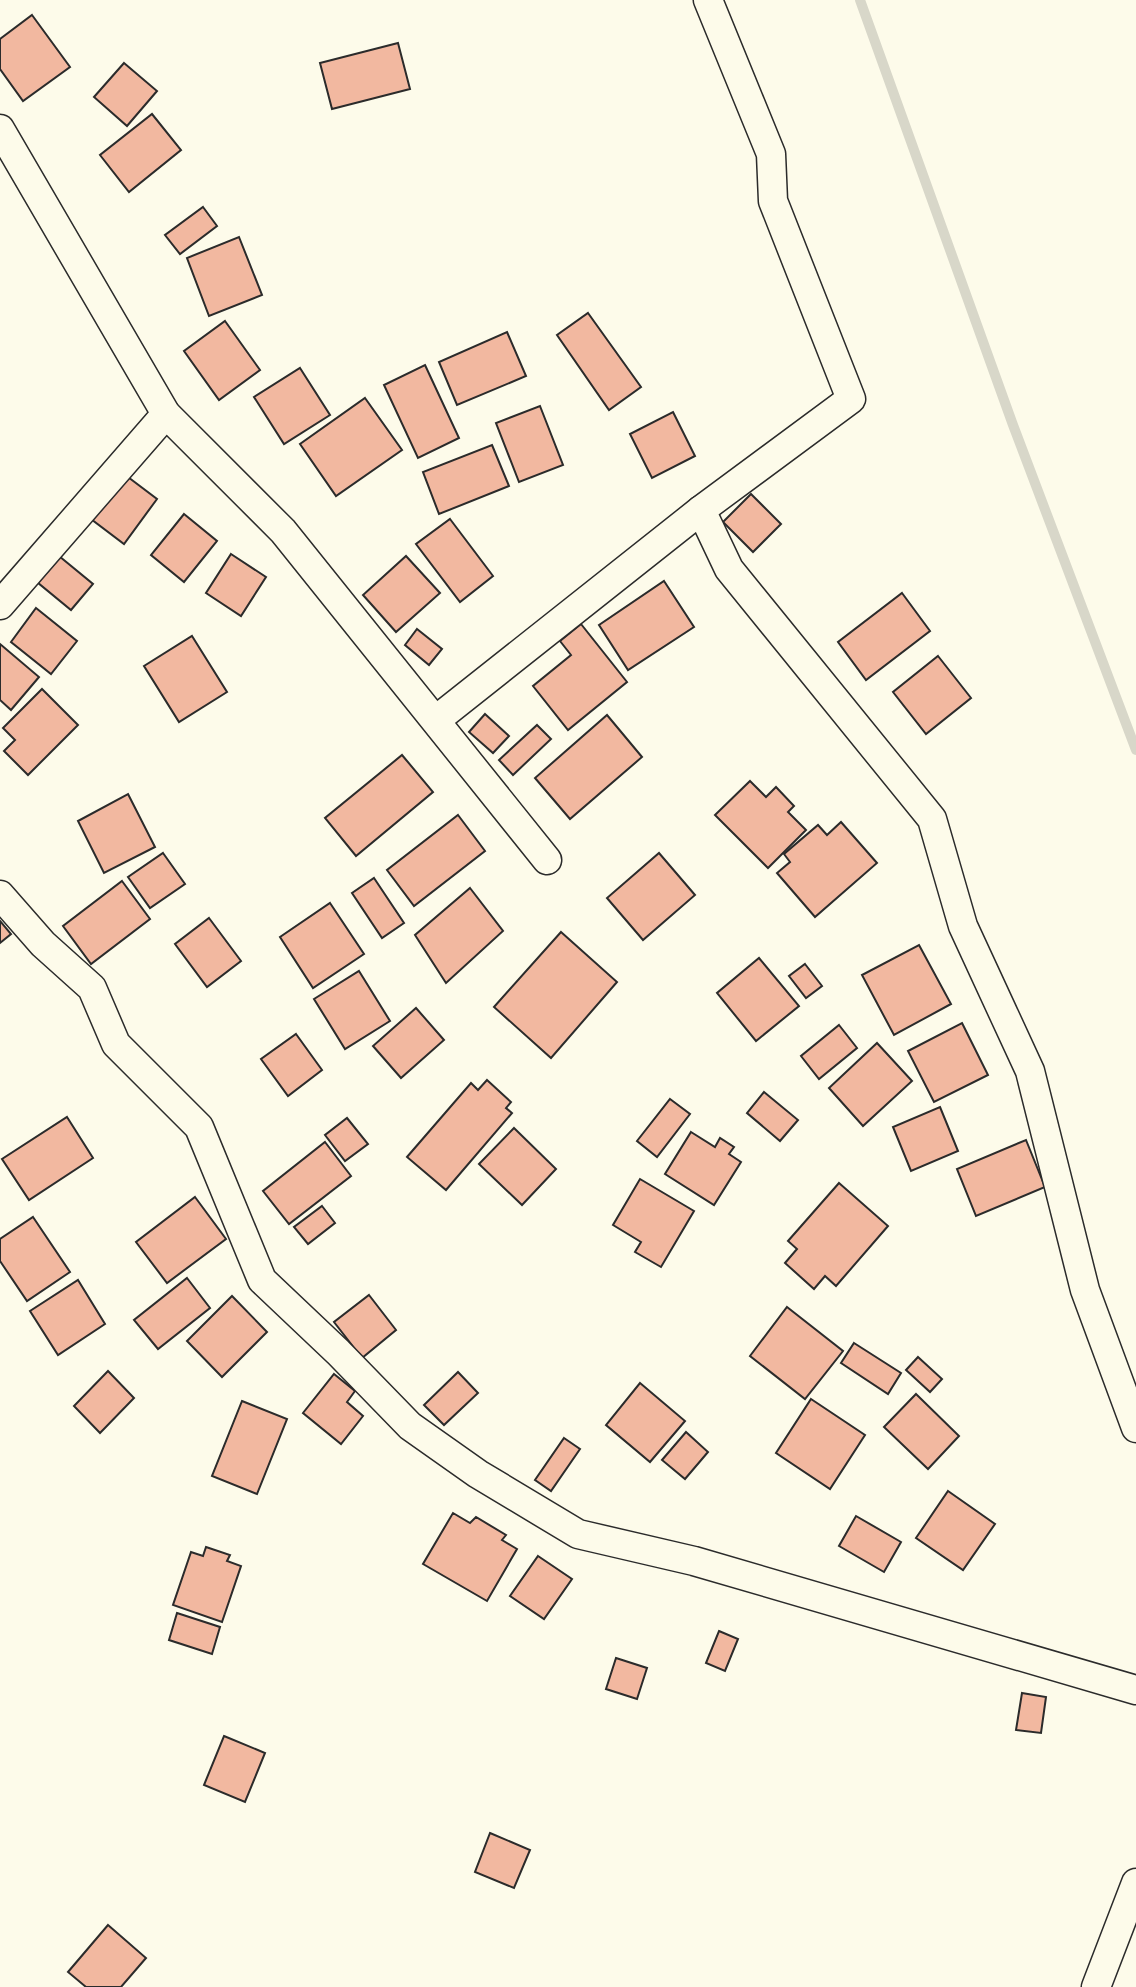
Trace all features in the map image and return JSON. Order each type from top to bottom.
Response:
[{"type":"street","points":[[436,720],[701,510],[851,399],[773,201],[771,154],[708,0]]},
{"type":"street","points":[[0,129],[166,414],[283,531],[547,860]]},
{"type":"street","points":[[0,605],[166,414]]},
{"type":"street","points":[[701,510],[729,569],[932,819],[963,926],[1030,1071],[1086,1290],[1136,1428]]},
{"type":"street","points":[[0,895],[43,944],[92,988],[116,1044],[199,1127],[262,1280],[338,1352],[410,1426],[478,1474],[578,1534],[694,1561],[1136,1690]]},
{"type":"street","points":[[1096,1987],[1136,1883]]},
{"type":"building","points":[[32,15],[70,67],[23,101],[0,69],[0,39]]},
{"type":"building","points":[[398,43],[410,89],[332,109],[320,63]]},
{"type":"building","points":[[124,63],[157,91],[127,126],[94,97]]},
{"type":"building","points":[[152,114],[181,150],[129,192],[100,155]]},
{"type":"building","points":[[203,207],[217,226],[180,254],[165,235]]},
{"type":"building","points":[[239,237],[262,295],[209,316],[187,258]]},
{"type":"building","points":[[588,313],[641,387],[609,410],[557,335]]},
{"type":"building","points":[[225,321],[260,370],[219,400],[184,351]]},
{"type":"building","points":[[507,332],[526,376],[457,405],[439,362]]},
{"type":"building","points":[[425,365],[459,438],[418,458],[384,385]]},
{"type":"building","points":[[300,368],[330,415],[284,444],[254,397]]},
{"type":"building","points":[[365,398],[402,450],[336,496],[300,444]]},
{"type":"building","points":[[540,406],[563,465],[519,482],[496,423]]},
{"type":"building","points":[[673,412],[695,456],[652,478],[630,434]]},
{"type":"building","points":[[492,445],[509,486],[439,514],[423,472]]},
{"type":"building","points":[[120,471],[157,499],[124,544],[87,516]]},
{"type":"building","points":[[751,494],[781,524],[753,552],[723,522]]},
{"type":"building","points":[[184,514],[217,541],[184,582],[151,555]]},
{"type":"building","points":[[450,519],[493,576],[460,602],[416,544]]},
{"type":"building","points":[[231,554],[266,577],[241,616],[206,593]]},
{"type":"building","points":[[59,556],[93,584],[71,610],[37,582]]},
{"type":"building","points":[[406,556],[440,593],[396,632],[363,595]]},
{"type":"building","points":[[664,581],[694,627],[628,670],[599,625]]},
{"type":"building","points":[[902,593],[930,631],[866,680],[838,642]]},
{"type":"building","points":[[36,608],[77,641],[51,674],[11,642]]},
{"type":"building","points":[[581,624],[627,682],[568,730],[533,686],[571,655],[560,641]]},
{"type":"building","points":[[417,629],[442,649],[429,665],[405,645]]},
{"type":"building","points":[[192,636],[227,692],[179,722],[144,666]]},
{"type":"building","points":[[0,644],[39,677],[11,710],[0,700]]},
{"type":"building","points":[[938,656],[971,698],[926,734],[893,692]]},
{"type":"building","points":[[42,689],[78,725],[28,775],[4,751],[15,740],[3,728]]},
{"type":"building","points":[[485,714],[509,736],[493,753],[469,732]]},
{"type":"building","points":[[607,715],[642,757],[570,819],[535,778]]},
{"type":"building","points":[[537,725],[551,739],[513,775],[499,760]]},
{"type":"building","points":[[402,755],[433,792],[356,856],[325,818]]},
{"type":"building","points":[[750,781],[766,797],[776,787],[794,806],[788,812],[806,830],[768,868],[715,815]]},
{"type":"building","points":[[128,794],[155,847],[104,873],[78,821]]},
{"type":"building","points":[[458,815],[485,851],[414,906],[387,870]]},
{"type":"building","points":[[841,822],[877,863],[815,917],[777,873],[790,862],[784,854],[818,825],[827,835]]},
{"type":"building","points":[[163,853],[185,884],[150,908],[128,877]]},
{"type":"building","points":[[659,853],[695,895],[643,940],[607,898]]},
{"type":"building","points":[[374,878],[404,923],[382,938],[352,893]]},
{"type":"building","points":[[122,881],[150,919],[91,964],[63,926]]},
{"type":"building","points":[[470,888],[503,931],[446,983],[415,935]]},
{"type":"building","points":[[330,903],[364,954],[313,988],[280,937]]},
{"type":"building","points":[[209,918],[241,961],[207,987],[175,944]]},
{"type":"building","points":[[0,921],[11,934],[0,943]]},
{"type":"building","points":[[561,932],[617,982],[551,1058],[494,1007]]},
{"type":"building","points":[[919,945],[951,1004],[894,1035],[862,975]]},
{"type":"building","points":[[759,958],[799,1006],[756,1041],[717,993]]},
{"type":"building","points":[[805,964],[822,986],[806,998],[789,976]]},
{"type":"building","points":[[359,971],[390,1021],[345,1049],[314,999]]},
{"type":"building","points":[[416,1008],[444,1040],[401,1078],[373,1046]]},
{"type":"building","points":[[962,1023],[988,1075],[934,1102],[908,1051]]},
{"type":"building","points":[[839,1025],[857,1048],[819,1079],[801,1056]]},
{"type":"building","points":[[296,1034],[322,1070],[288,1096],[261,1059]]},
{"type":"building","points":[[877,1043],[912,1081],[863,1126],[829,1088]]},
{"type":"building","points":[[487,1080],[511,1102],[506,1108],[512,1113],[446,1190],[407,1157],[471,1083],[478,1090]]},
{"type":"building","points":[[764,1092],[798,1120],[780,1141],[747,1113]]},
{"type":"building","points":[[670,1099],[690,1114],[657,1157],[637,1141]]},
{"type":"building","points":[[940,1107],[958,1151],[911,1171],[893,1127]]},
{"type":"building","points":[[67,1117],[93,1158],[29,1200],[2,1159]]},
{"type":"building","points":[[347,1118],[368,1144],[345,1161],[325,1135]]},
{"type":"building","points":[[514,1128],[556,1169],[522,1205],[479,1164]]},
{"type":"building","points":[[691,1132],[715,1147],[720,1138],[734,1147],[729,1154],[741,1162],[714,1205],[665,1174]]},
{"type":"building","points":[[1026,1140],[1045,1187],[976,1216],[957,1169]]},
{"type":"building","points":[[325,1142],[351,1176],[289,1224],[263,1191]]},
{"type":"building","points":[[640,1179],[694,1211],[661,1267],[635,1252],[641,1242],[613,1225]]},
{"type":"building","points":[[839,1183],[888,1226],[836,1286],[825,1276],[814,1289],[785,1263],[797,1249],[788,1241]]},
{"type":"building","points":[[195,1197],[226,1239],[167,1283],[136,1242]]},
{"type":"building","points":[[322,1206],[335,1223],[308,1244],[294,1227]]},
{"type":"building","points":[[33,1217],[70,1272],[27,1301],[0,1261],[0,1239]]},
{"type":"building","points":[[187,1278],[210,1308],[158,1349],[134,1320]]},
{"type":"building","points":[[78,1280],[105,1324],[58,1355],[30,1311]]},
{"type":"building","points":[[369,1295],[396,1330],[362,1358],[334,1322]]},
{"type":"building","points":[[232,1296],[267,1332],[222,1377],[187,1341]]},
{"type":"building","points":[[787,1307],[843,1351],[805,1399],[750,1356]]},
{"type":"building","points":[[854,1343],[901,1373],[888,1394],[841,1363]]},
{"type":"building","points":[[918,1357],[942,1379],[930,1392],[906,1370]]},
{"type":"building","points":[[108,1371],[134,1398],[100,1433],[74,1406]]},
{"type":"building","points":[[458,1372],[478,1393],[444,1425],[424,1405]]},
{"type":"building","points":[[334,1374],[355,1391],[347,1402],[363,1416],[341,1444],[303,1413]]},
{"type":"building","points":[[640,1383],[685,1421],[650,1462],[606,1425]]},
{"type":"building","points":[[916,1394],[959,1436],[928,1469],[884,1427]]},
{"type":"building","points":[[811,1399],[865,1435],[830,1489],[776,1453]]},
{"type":"building","points":[[242,1401],[287,1419],[257,1494],[212,1476]]},
{"type":"building","points":[[686,1432],[708,1452],[685,1479],[662,1460]]},
{"type":"building","points":[[564,1438],[580,1449],[551,1491],[535,1480]]},
{"type":"building","points":[[948,1491],[995,1524],[963,1570],[916,1538]]},
{"type":"building","points":[[453,1513],[470,1523],[476,1517],[506,1535],[502,1540],[517,1549],[487,1601],[423,1564]]},
{"type":"building","points":[[856,1516],[901,1542],[884,1572],[839,1546]]},
{"type":"building","points":[[206,1547],[230,1555],[227,1561],[241,1566],[222,1622],[173,1605],[191,1552],[203,1556]]},
{"type":"building","points":[[538,1556],[572,1579],[544,1619],[510,1596]]},
{"type":"building","points":[[177,1613],[220,1627],[212,1654],[169,1640]]},
{"type":"building","points":[[719,1631],[738,1639],[725,1671],[706,1663]]},
{"type":"building","points":[[616,1658],[647,1668],[637,1699],[606,1689]]},
{"type":"building","points":[[1022,1693],[1046,1697],[1041,1733],[1016,1730]]},
{"type":"building","points":[[224,1736],[265,1753],[245,1802],[204,1785]]},
{"type":"building","points":[[490,1833],[530,1850],[514,1888],[475,1872]]},
{"type":"building","points":[[108,1925],[146,1958],[121,1987],[86,1987],[68,1972]]},
{"type":"waterway","points":[[860,0],[1013,425],[1136,750]]}]
